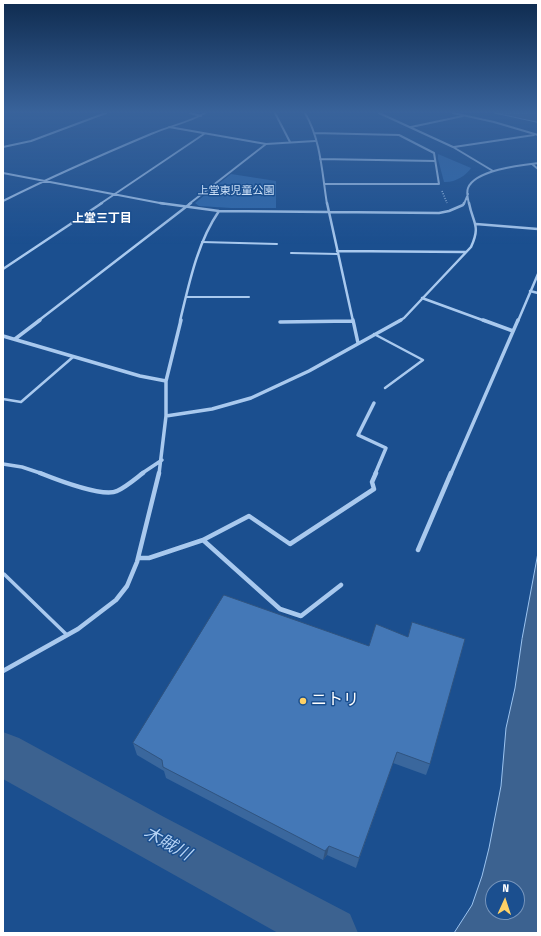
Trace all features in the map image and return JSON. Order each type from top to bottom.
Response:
[{"type":"street","points":[[3,201],[42,181],[98,157]]},
{"type":"street","points":[[4,268],[170,157]]},
{"type":"street","points":[[14,339],[182,207],[249,157]]},
{"type":"street","points":[[324,184],[439,184],[434,157]]},
{"type":"street","points":[[469,157],[493,171]]},
{"type":"street","points":[[358,342],[328,212],[320,159],[435,161]]},
{"type":"street","points":[[166,416],[212,409],[251,398],[309,370],[404,318],[466,252],[477,233],[476,224],[472,217],[468,194],[468,188],[471,183],[493,171],[538,163]]},
{"type":"street","points":[[532,164],[538,169]]},
{"type":"street","points":[[3,173],[182,207],[219,211],[439,213],[449,212],[462,205],[468,194]]},
{"type":"street","points":[[3,671],[78,629],[116,600],[127,586],[138,558],[162,460],[166,416],[166,380],[186,297],[202,242],[210,224],[219,211]]},
{"type":"street","points":[[476,224],[538,229]]},
{"type":"street","points":[[338,252],[466,252]]},
{"type":"street","points":[[418,550],[538,274]]},
{"type":"street","points":[[530,291],[538,293]]},
{"type":"street","points":[[422,298],[513,331]]},
{"type":"street","points":[[280,322],[353,321]]},
{"type":"street","points":[[3,336],[140,376],[166,380]]},
{"type":"street","points":[[138,558],[149,558],[203,540],[249,516],[290,544],[374,489],[372,482],[386,448],[358,435],[374,403]]},
{"type":"street","points":[[3,464],[22,467],[73,485],[98,491],[116,492],[162,460]]},
{"type":"street","points":[[203,540],[280,608],[302,616],[341,585]]},
{"type":"lane","points":[[202,242],[276,244]]},
{"type":"lane","points":[[291,253],[338,252]]},
{"type":"lane","points":[[186,297],[249,298]]},
{"type":"lane","points":[[374,334],[423,360],[385,388]]},
{"type":"lane","points":[[3,399],[21,402],[73,357]]},
{"type":"lane","points":[[4,574],[67,635]]},
{"type":"path","points":[[439,184],[448,207]]},
{"type":"green space","points":[[438,157],[444,157],[471,168],[466,174],[459,178],[444,182]]},
{"type":"green space","name":"上堂東児童公園","points":[[231,174],[276,181],[276,208],[231,208],[199,206],[195,203]]},
{"type":"shaded area","points":[[538,553],[538,933],[454,933],[472,905],[482,876],[489,848],[501,786],[506,728],[515,688],[522,639]]},
{"type":"building","points":[[224,595],[369,646],[376,624],[408,637],[412,622],[465,639],[430,764],[397,752],[359,858],[329,846],[325,851],[163,767],[162,760],[133,743]]},
{"type":"waterway","name":"木賊川","points":[[3,754],[147,834],[331,933]]},
{"type":"place","name":"ニトリ","points":[[303,701]]},
{"type":"district","name":"上堂三丁目","points":[[102,219]]}]
